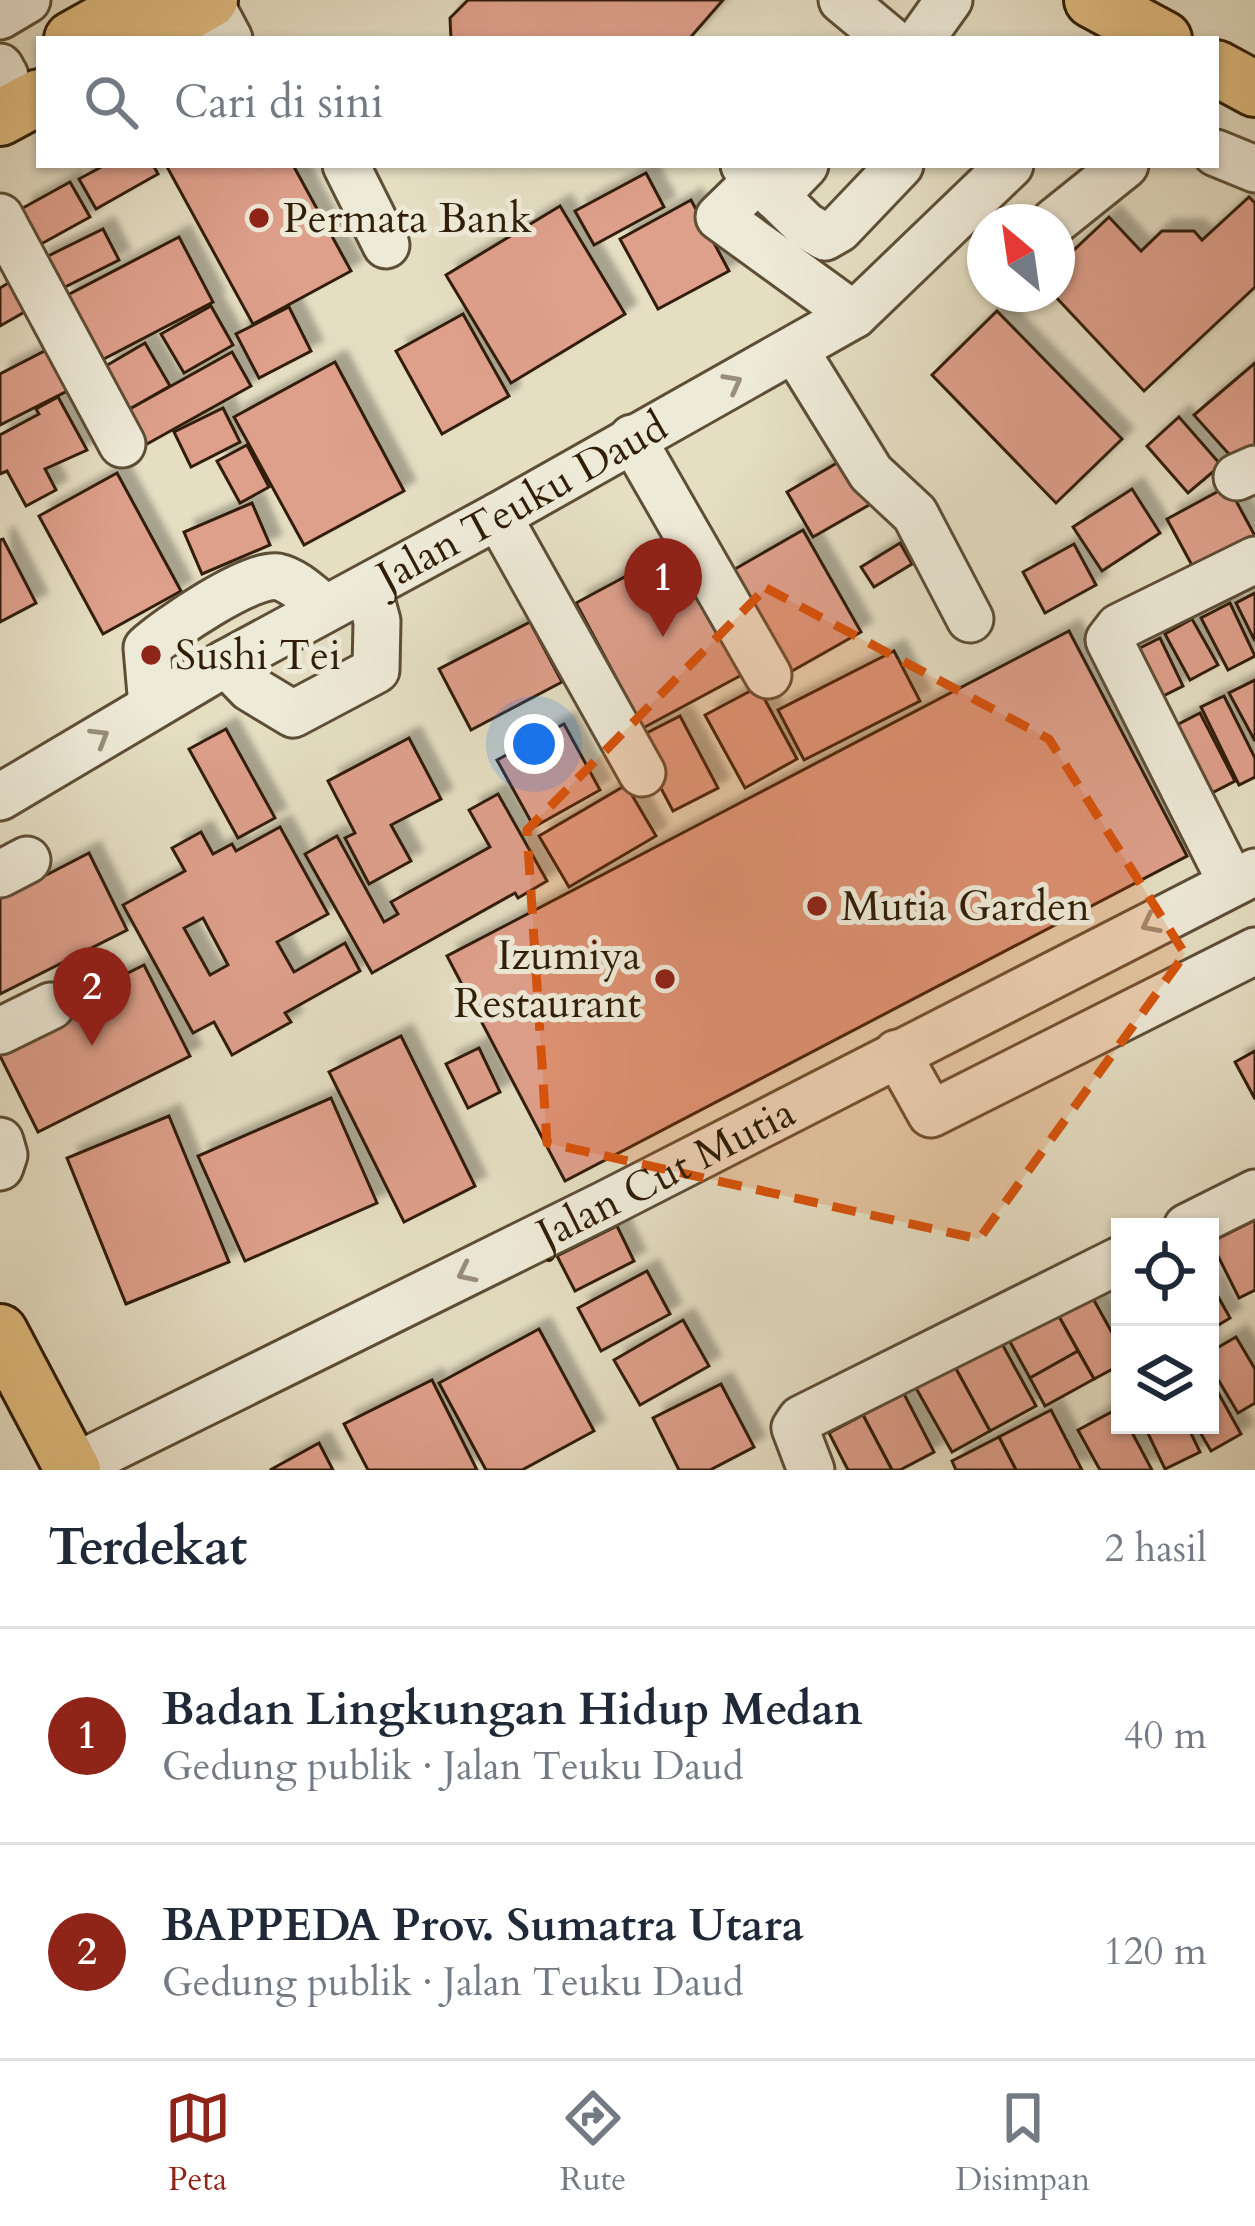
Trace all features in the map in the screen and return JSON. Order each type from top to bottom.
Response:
[{"type":"main road","points":[[79,36],[138,11],[210,0]]},
{"type":"main road","points":[[1092,0],[1152,36]]},
{"type":"main road","points":[[1219,70],[1255,89]]},
{"type":"main road","points":[[0,1332],[72,1469]]},
{"type":"street","points":[[0,16],[27,0]]},
{"type":"street","points":[[210,0],[228,36]]},
{"type":"street","points":[[924,36],[949,0]]},
{"type":"street","points":[[1219,154],[1255,169]]},
{"type":"street","points":[[348,168],[386,245]]},
{"type":"street","points":[[777,198],[817,234],[831,236],[897,168]]},
{"type":"street","points":[[1075,205],[1121,168]]},
{"type":"street","points":[[1001,174],[1022,204]]},
{"type":"street","name":"Jalan Teuku Daud","points":[[0,797],[226,663],[854,315],[1001,174]]},
{"type":"street","points":[[777,198],[854,315]]},
{"type":"street","points":[[0,217],[122,444]]},
{"type":"street","points":[[795,350],[871,473],[915,514],[970,619]]},
{"type":"street","points":[[632,438],[768,675]]},
{"type":"street","points":[[498,516],[642,773]]},
{"type":"street","points":[[1243,877],[1109,640],[1119,627],[1255,560]]},
{"type":"street","points":[[152,706],[147,648],[163,633],[258,578],[277,576],[325,608]]},
{"type":"street","points":[[226,663],[250,688],[293,714],[376,670],[377,621],[368,588]]},
{"type":"street","name":"Jalan Cut Mutia","points":[[72,1469],[164,1440],[606,1204],[1243,877]]},
{"type":"street","points":[[897,1053],[931,1114],[1255,951]]},
{"type":"street","points":[[0,1030],[51,1006]]},
{"type":"street","points":[[985,1008],[1017,1070]]},
{"type":"street","points":[[0,1141],[4,1155],[0,1167]]},
{"type":"street","points":[[1205,1218],[1255,1193]]},
{"type":"street","points":[[811,1470],[797,1442],[795,1428],[801,1419],[1111,1264]]},
{"type":"highlighted area","points":[[766,588],[1049,739],[1185,954],[979,1239],[547,1143],[527,830]]},
{"type":"building","points":[[468,0],[723,0],[692,36],[451,36],[450,18]]},
{"type":"building","points":[[99,168],[155,168],[158,174],[96,209],[79,179]]},
{"type":"building","name":"Permata Bank","points":[[168,168],[295,168],[351,271],[253,324]]},
{"type":"building","points":[[646,173],[664,207],[594,245],[575,211]]},
{"type":"building","points":[[70,182],[90,217],[41,244],[21,209]]},
{"type":"building","points":[[1249,197],[1255,203],[1255,287],[1144,391],[1070,312],[1075,312],[1075,249],[1109,217],[1141,251],[1162,231],[1194,231],[1202,240]]},
{"type":"building","points":[[691,200],[729,271],[658,309],[620,239]]},
{"type":"building","points":[[560,206],[625,314],[511,383],[446,275]]},
{"type":"building","points":[[103,229],[119,260],[53,293],[38,261]]},
{"type":"building","points":[[179,237],[213,302],[96,363],[62,298]]},
{"type":"building","points":[[23,274],[35,306],[0,326],[0,288]]},
{"type":"building","points":[[211,306],[233,345],[184,373],[161,334]]},
{"type":"building","points":[[289,307],[311,351],[259,378],[236,334]]},
{"type":"building","points":[[998,312],[1122,439],[1056,503],[932,375]]},
{"type":"building","points":[[463,314],[509,396],[442,434],[396,351]]},
{"type":"building","points":[[60,343],[81,384],[0,425],[0,374]]},
{"type":"building","points":[[145,343],[170,386],[128,410],[104,367]]},
{"type":"building","points":[[232,352],[251,386],[147,444],[128,410]]},
{"type":"building","points":[[335,362],[404,491],[304,545],[234,417]]},
{"type":"building","points":[[1255,363],[1255,446],[1236,462],[1194,415]]},
{"type":"building","points":[[58,397],[87,450],[45,469],[56,490],[26,506],[7,471],[0,474],[0,435],[39,414],[36,409]]},
{"type":"building","points":[[223,408],[240,442],[191,467],[174,432]]},
{"type":"building","points":[[1179,417],[1221,465],[1188,493],[1147,446]]},
{"type":"building","points":[[247,445],[269,487],[240,503],[217,461]]},
{"type":"building","points":[[849,456],[876,501],[813,537],[787,492]]},
{"type":"building","points":[[117,473],[181,591],[103,634],[39,516]]},
{"type":"building","points":[[1228,486],[1255,536],[1194,569],[1167,519]]},
{"type":"building","points":[[1132,489],[1160,533],[1102,571],[1073,527]]},
{"type":"building","points":[[252,503],[270,545],[202,574],[184,532]]},
{"type":"building","points":[[803,530],[861,632],[785,675],[728,573]]},
{"type":"building","points":[[0,540],[36,603],[0,622]]},
{"type":"building","points":[[900,543],[912,564],[874,587],[861,567]]},
{"type":"building","points":[[1074,544],[1096,585],[1045,613],[1023,572]]},
{"type":"building","points":[[684,545],[751,670],[643,728],[576,603]]},
{"type":"building","points":[[1255,593],[1255,641],[1236,603]]},
{"type":"building","points":[[1230,603],[1255,656],[1228,670],[1201,618]]},
{"type":"building","points":[[1192,619],[1218,665],[1190,680],[1165,634]]},
{"type":"building","points":[[530,622],[562,682],[471,730],[439,669]]},
{"type":"building","name":"Mutia Garden","points":[[1069,631],[1187,856],[565,1181],[447,956]]},
{"type":"building","points":[[1160,638],[1183,686],[1151,702],[1128,654]]},
{"type":"building","points":[[894,651],[920,701],[804,760],[778,710]]},
{"type":"building","points":[[1255,680],[1255,741],[1229,693]]},
{"type":"building","points":[[758,687],[797,759],[745,788],[705,715]]},
{"type":"building","points":[[1224,696],[1255,758],[1255,777],[1239,785],[1201,707]]},
{"type":"building","points":[[1200,713],[1235,781],[1206,796],[1171,728]]},
{"type":"building","points":[[680,716],[718,788],[673,811],[635,739]]},
{"type":"building","points":[[564,724],[600,790],[534,827],[497,760]]},
{"type":"building","points":[[226,729],[275,818],[238,838],[189,749]]},
{"type":"building","points":[[409,738],[441,799],[391,825],[411,861],[369,884],[345,838],[355,833],[328,781]]},
{"type":"building","points":[[626,785],[656,836],[569,887],[539,836]]},
{"type":"building","points":[[498,794],[547,881],[518,898],[515,893],[372,973],[305,854],[337,836],[384,922],[398,914],[391,902],[490,847],[469,810]]},
{"type":"building","points":[[280,827],[328,914],[277,942],[294,972],[345,943],[360,971],[285,1013],[291,1022],[232,1055],[214,1022],[193,1033],[123,905],[185,871],[172,848],[201,832],[213,854],[232,844],[236,851]],"holes":[[[203,918],[228,965],[210,975],[184,928]]]},
{"type":"building","points":[[89,853],[127,930],[0,994],[0,899]]},
{"type":"building","points":[[144,965],[190,1056],[38,1132],[0,1056],[0,1037]]},
{"type":"building","points":[[401,1036],[475,1186],[404,1222],[329,1072]]},
{"type":"building","points":[[479,1048],[500,1092],[468,1108],[446,1064]]},
{"type":"building","points":[[1255,1051],[1255,1099],[1235,1062]]},
{"type":"building","points":[[331,1098],[377,1203],[245,1261],[198,1156]]},
{"type":"building","points":[[169,1116],[229,1262],[126,1304],[67,1158]]},
{"type":"building","points":[[1255,1220],[1255,1290],[1239,1298],[1219,1258],[1219,1238]]},
{"type":"building","points":[[617,1226],[634,1261],[575,1291],[557,1256]]},
{"type":"building","points":[[647,1271],[670,1314],[601,1351],[578,1308]]},
{"type":"building","points":[[1091,1295],[1111,1331],[1111,1370],[1094,1379],[1057,1313]]},
{"type":"building","points":[[1219,1298],[1230,1318],[1219,1325]]},
{"type":"building","points":[[1057,1313],[1078,1351],[1030,1378],[1009,1340]]},
{"type":"building","points":[[683,1320],[709,1366],[640,1405],[614,1360]]},
{"type":"building","points":[[539,1329],[594,1431],[522,1470],[486,1470],[439,1383]]},
{"type":"building","points":[[1236,1337],[1255,1369],[1255,1403],[1238,1413],[1219,1381],[1219,1347]]},
{"type":"building","points":[[1001,1342],[1036,1406],[990,1431],[955,1367]]},
{"type":"building","points":[[1078,1351],[1094,1379],[1045,1406],[1030,1378]]},
{"type":"building","points":[[955,1367],[990,1431],[952,1452],[916,1388]]},
{"type":"building","points":[[432,1380],[477,1470],[368,1470],[344,1424]]},
{"type":"building","points":[[721,1384],[754,1447],[710,1470],[679,1470],[653,1418]]},
{"type":"building","points":[[904,1394],[934,1452],[892,1470],[863,1415]]},
{"type":"building","points":[[1219,1394],[1241,1434],[1211,1451],[1201,1434],[1219,1434]]},
{"type":"building","points":[[1051,1410],[1082,1470],[1016,1470],[999,1437]]},
{"type":"building","points":[[1111,1412],[1111,1434],[1133,1434],[1152,1470],[1100,1470],[1078,1430]]},
{"type":"building","points":[[863,1415],[892,1470],[848,1470],[829,1433]]},
{"type":"building","points":[[1148,1434],[1191,1434],[1200,1452],[1165,1469]]},
{"type":"building","points":[[999,1437],[1016,1470],[956,1470],[952,1461]]},
{"type":"building","points":[[319,1443],[333,1470],[270,1470]]},
{"type":"place","name":"Permata Bank","points":[[259,218]]},
{"type":"place","name":"Badan Lingkungan Hidup Medan","points":[[663,637]]},
{"type":"place","name":"Sushi Tei","points":[[151,655]]},
{"type":"place","name":"Mutia Garden","points":[[817,906]]},
{"type":"place","name":"Izumiya Restaurant","points":[[665,979]]},
{"type":"place","name":"BAPPEDA Prov. Sumatra Utara","points":[[92,1046]]}]
